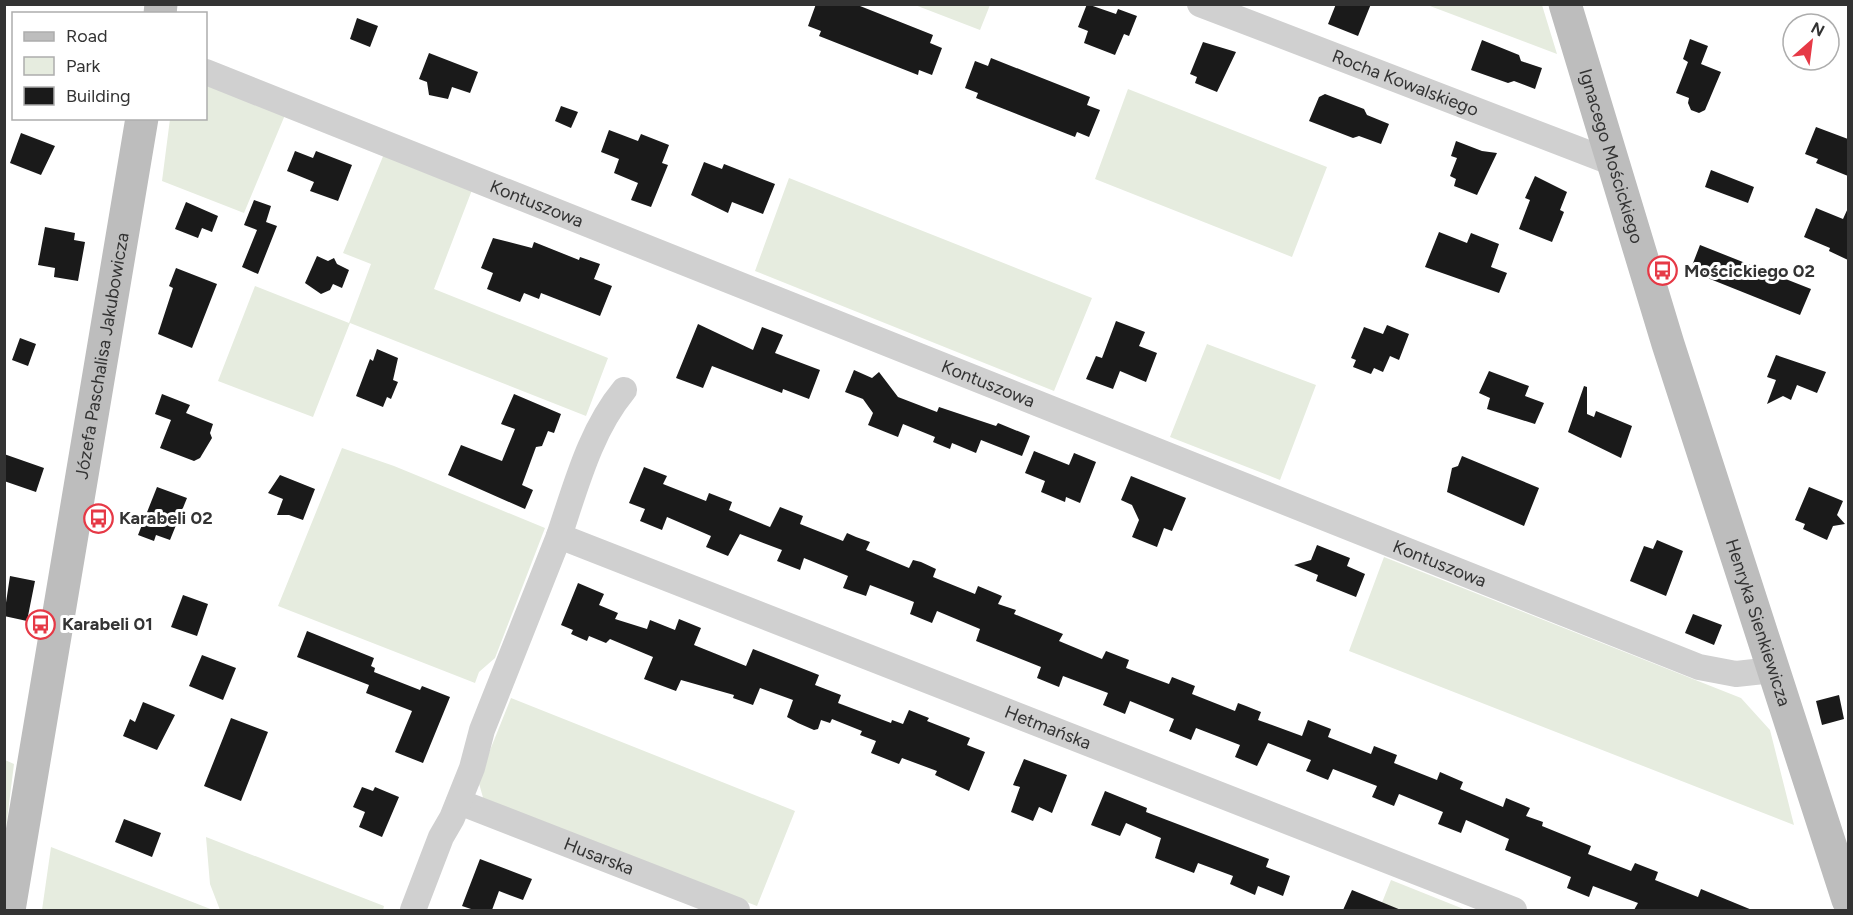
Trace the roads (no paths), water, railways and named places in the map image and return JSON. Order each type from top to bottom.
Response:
[{"type":"street","name":"Rocha Kowalskiego","points":[[1200,4],[1611,162]]},
{"type":"street","name":"Ignacego Mościckiego","points":[[1565,4],[1668,344]]},
{"type":"street","name":"Kontuszowa","points":[[207,72],[1699,667],[1736,674],[1773,670]]},
{"type":"street","name":"Józefa Paschalisa Jakubowicza","points":[[9,910],[142,120]]},
{"type":"street","name":"Henryka Sienkiewicza","points":[[1668,344],[1848,900]]},
{"type":"street","points":[[413,910],[441,837],[459,802],[472,768],[482,730],[570,541],[583,466],[600,426],[624,390]]},
{"type":"street","name":"Hetmańska","points":[[570,541],[1514,910]]},
{"type":"street","name":"Husarska","points":[[459,802],[737,910]]},
{"type":"place","name":"Mościckiego 02","points":[[1663,271]]},
{"type":"place","name":"Karabeli 02","points":[[98,518]]},
{"type":"place","name":"Karabeli 01","points":[[41,624]]}]
